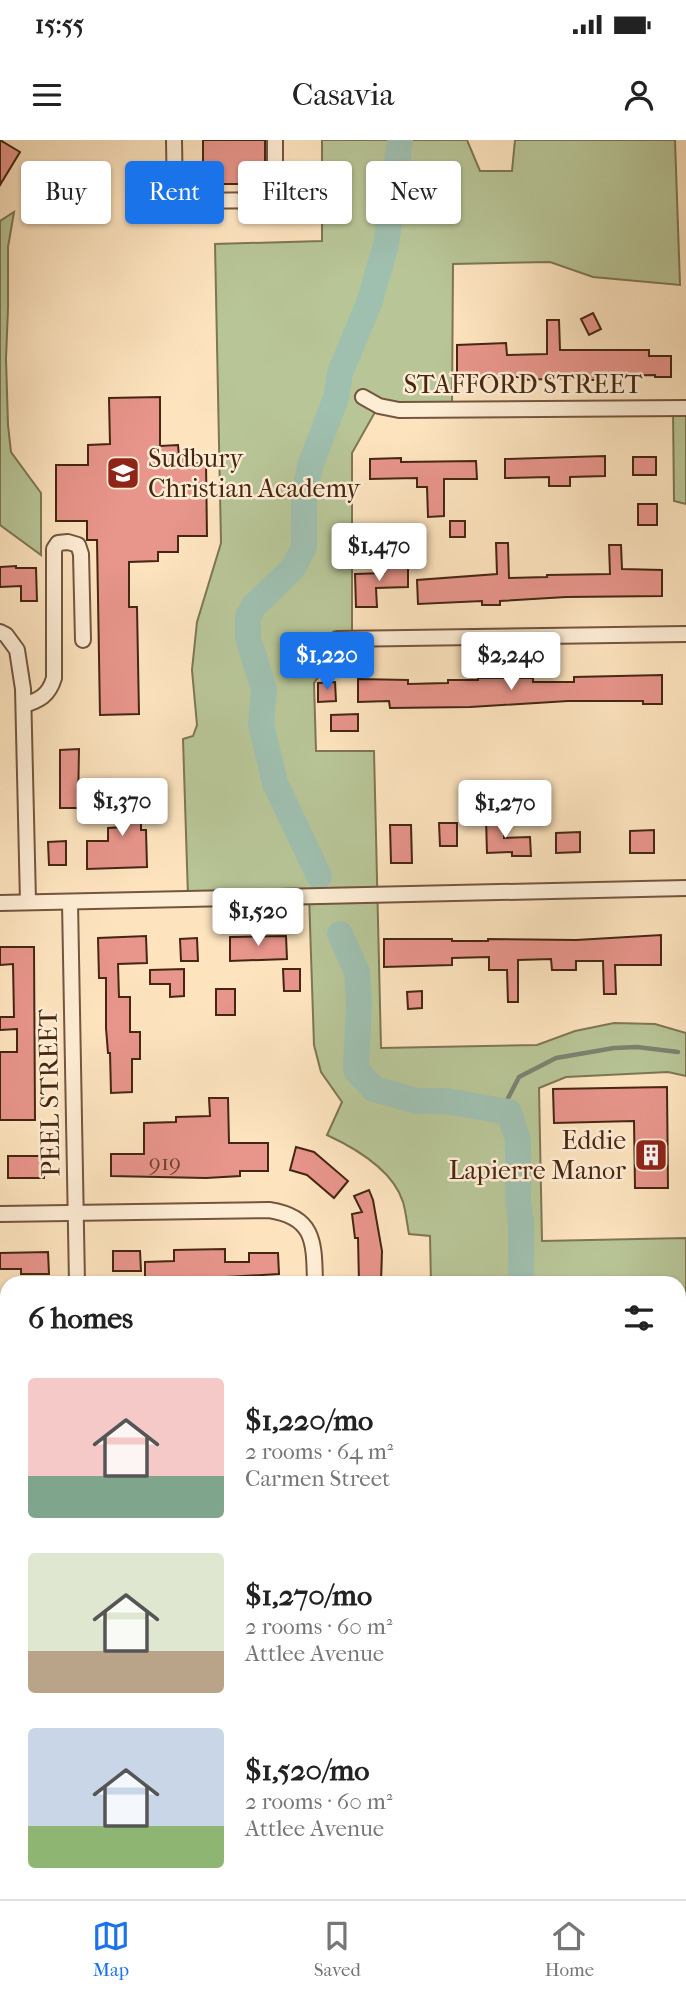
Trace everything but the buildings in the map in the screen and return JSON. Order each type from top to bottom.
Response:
[{"type":"street","points":[[174,140],[175,201],[275,200],[275,140]]},
{"type":"street","name":"STAFFORD STREET","points":[[363,397],[379,406],[399,410],[686,408]]},
{"type":"street","points":[[24,705],[39,700],[51,687],[54,678],[54,549],[58,543],[78,545],[81,554],[83,640]]},
{"type":"street","points":[[0,632],[6,635],[17,650],[24,705],[28,902]]},
{"type":"street","points":[[337,639],[686,634]]},
{"type":"street","points":[[0,903],[686,888]]},
{"type":"street","name":"PEEL STREET","points":[[71,902],[77,1276]]},
{"type":"street","points":[[0,1214],[269,1210],[289,1213],[302,1223],[310,1236],[314,1252],[314,1276]]},
{"type":"green space","points":[[322,140],[467,140],[480,171],[512,171],[515,140],[675,140],[680,285],[593,277],[550,262],[453,264],[452,409],[379,405],[352,453],[352,638],[337,639],[330,661],[314,683],[316,751],[374,751],[381,1048],[537,1045],[575,1031],[614,1023],[655,1024],[686,1033],[686,1076],[668,1072],[566,1077],[539,1088],[542,1241],[686,1238],[686,1276],[431,1276],[430,1236],[409,1234],[403,1202],[391,1180],[361,1153],[327,1135],[342,1102],[321,1072],[314,1045],[309,895],[188,897],[183,739],[193,736],[197,725],[192,670],[197,622],[221,543],[215,244],[322,241],[322,224],[352,224],[352,161],[322,161]]},
{"type":"green space","points":[[14,212],[8,247],[8,425],[11,452],[41,493],[41,555],[0,525],[0,221]]},
{"type":"green space","points":[[673,409],[686,409],[686,504],[674,501]]},
{"type":"waterway","points":[[319,876],[275,783],[261,724],[264,690],[248,638],[248,616],[254,606],[293,568],[304,547],[304,497],[310,466],[336,398],[340,373],[369,303],[386,245],[400,140]]},
{"type":"waterway","points":[[340,934],[357,972],[359,1002],[356,1070],[374,1089],[417,1101],[446,1101],[509,1112],[518,1141],[521,1276]]},
{"type":"waterway","points":[[502,1110],[519,1077],[556,1058],[614,1048],[637,1047],[678,1052]]},
{"type":"place","name":"Sudbury Christian Academy","points":[[123,473]]},
{"type":"place","name":"Eddie Lapierre Manor","points":[[651,1155]]}]
